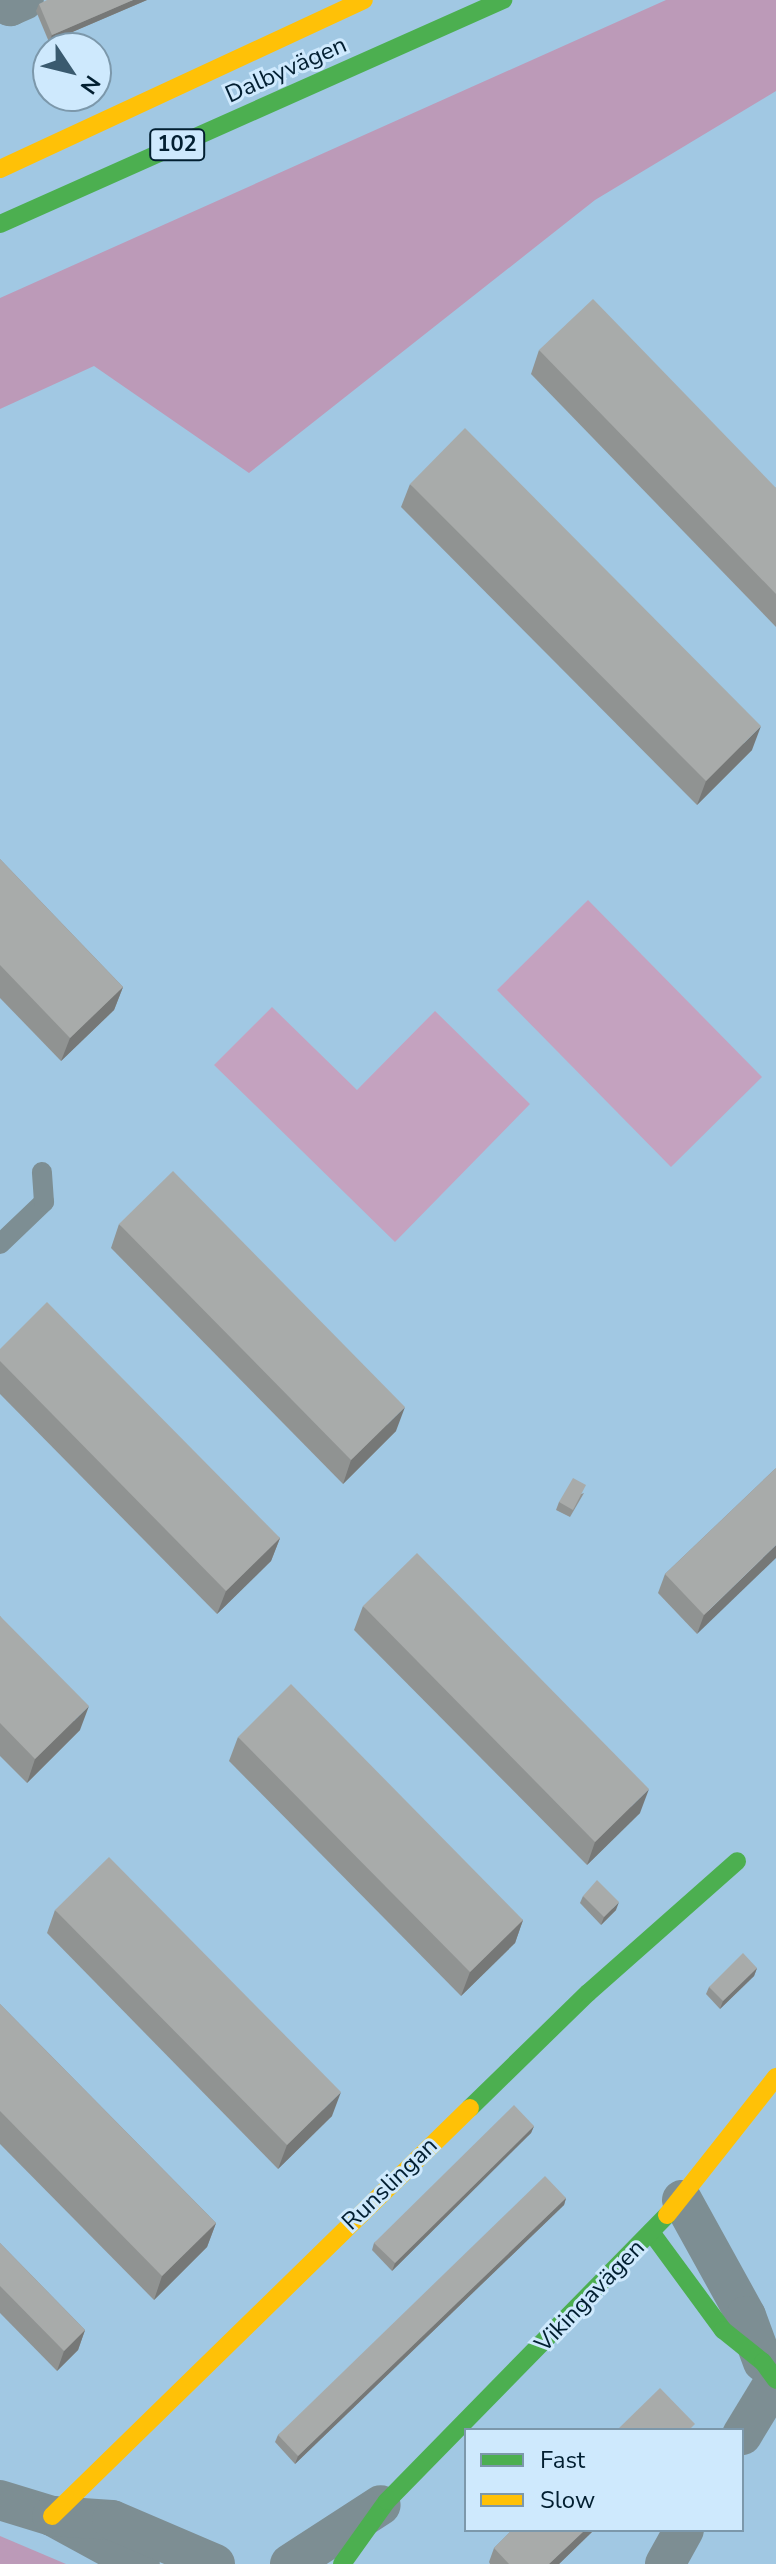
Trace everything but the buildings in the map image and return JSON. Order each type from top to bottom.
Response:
[{"type":"street","name":"Dalbyvägen","points":[[0,169],[364,0]]},
{"type":"street","name":"Dalbyvägen","points":[[0,224],[503,0]]},
{"type":"street","name":"Runslingan","points":[[52,2516],[588,1993],[737,1861]]},
{"type":"street","name":"Vikingavägen","points":[[342,2564],[387,2501],[682,2200],[776,2077]]},
{"type":"street","points":[[682,2200],[746,2316],[772,2374]]},
{"type":"street","points":[[651,2232],[723,2330],[772,2374]]},
{"type":"street","points":[[744,2431],[772,2374]]},
{"type":"street","points":[[0,2500],[52,2516],[140,2564]]},
{"type":"street","name":"Vikingavägen","points":[[290,2564],[387,2501]]},
{"type":"street","points":[[52,2516],[112,2520],[215,2564]]},
{"type":"street","points":[[665,2564],[683,2532]]},
{"type":"lane","points":[[0,1244],[44,1202],[42,1172]]},
{"type":"shaded area","points":[[666,0],[776,0],[776,91],[595,200],[249,473],[94,366],[0,409],[0,298]]},
{"type":"shaded area","points":[[588,900],[762,1077],[671,1167],[497,990]]},
{"type":"shaded area","points":[[272,1007],[357,1090],[435,1011],[530,1104],[395,1242],[214,1065]]},
{"type":"shaded area","points":[[0,2536],[66,2564],[0,2564]]},
{"type":"traffic: fast","points":[[0,224],[503,0]]},
{"type":"traffic: fast","points":[[470,2108],[588,1993],[737,1861]]},
{"type":"traffic: fast","points":[[342,2564],[387,2501],[667,2215]]},
{"type":"traffic: fast","points":[[651,2232],[723,2330],[763,2362],[776,2380]]},
{"type":"traffic: slow","points":[[0,169],[364,0]]},
{"type":"traffic: slow","points":[[667,2215],[776,2077]]},
{"type":"traffic: slow","points":[[52,2516],[470,2108]]}]
